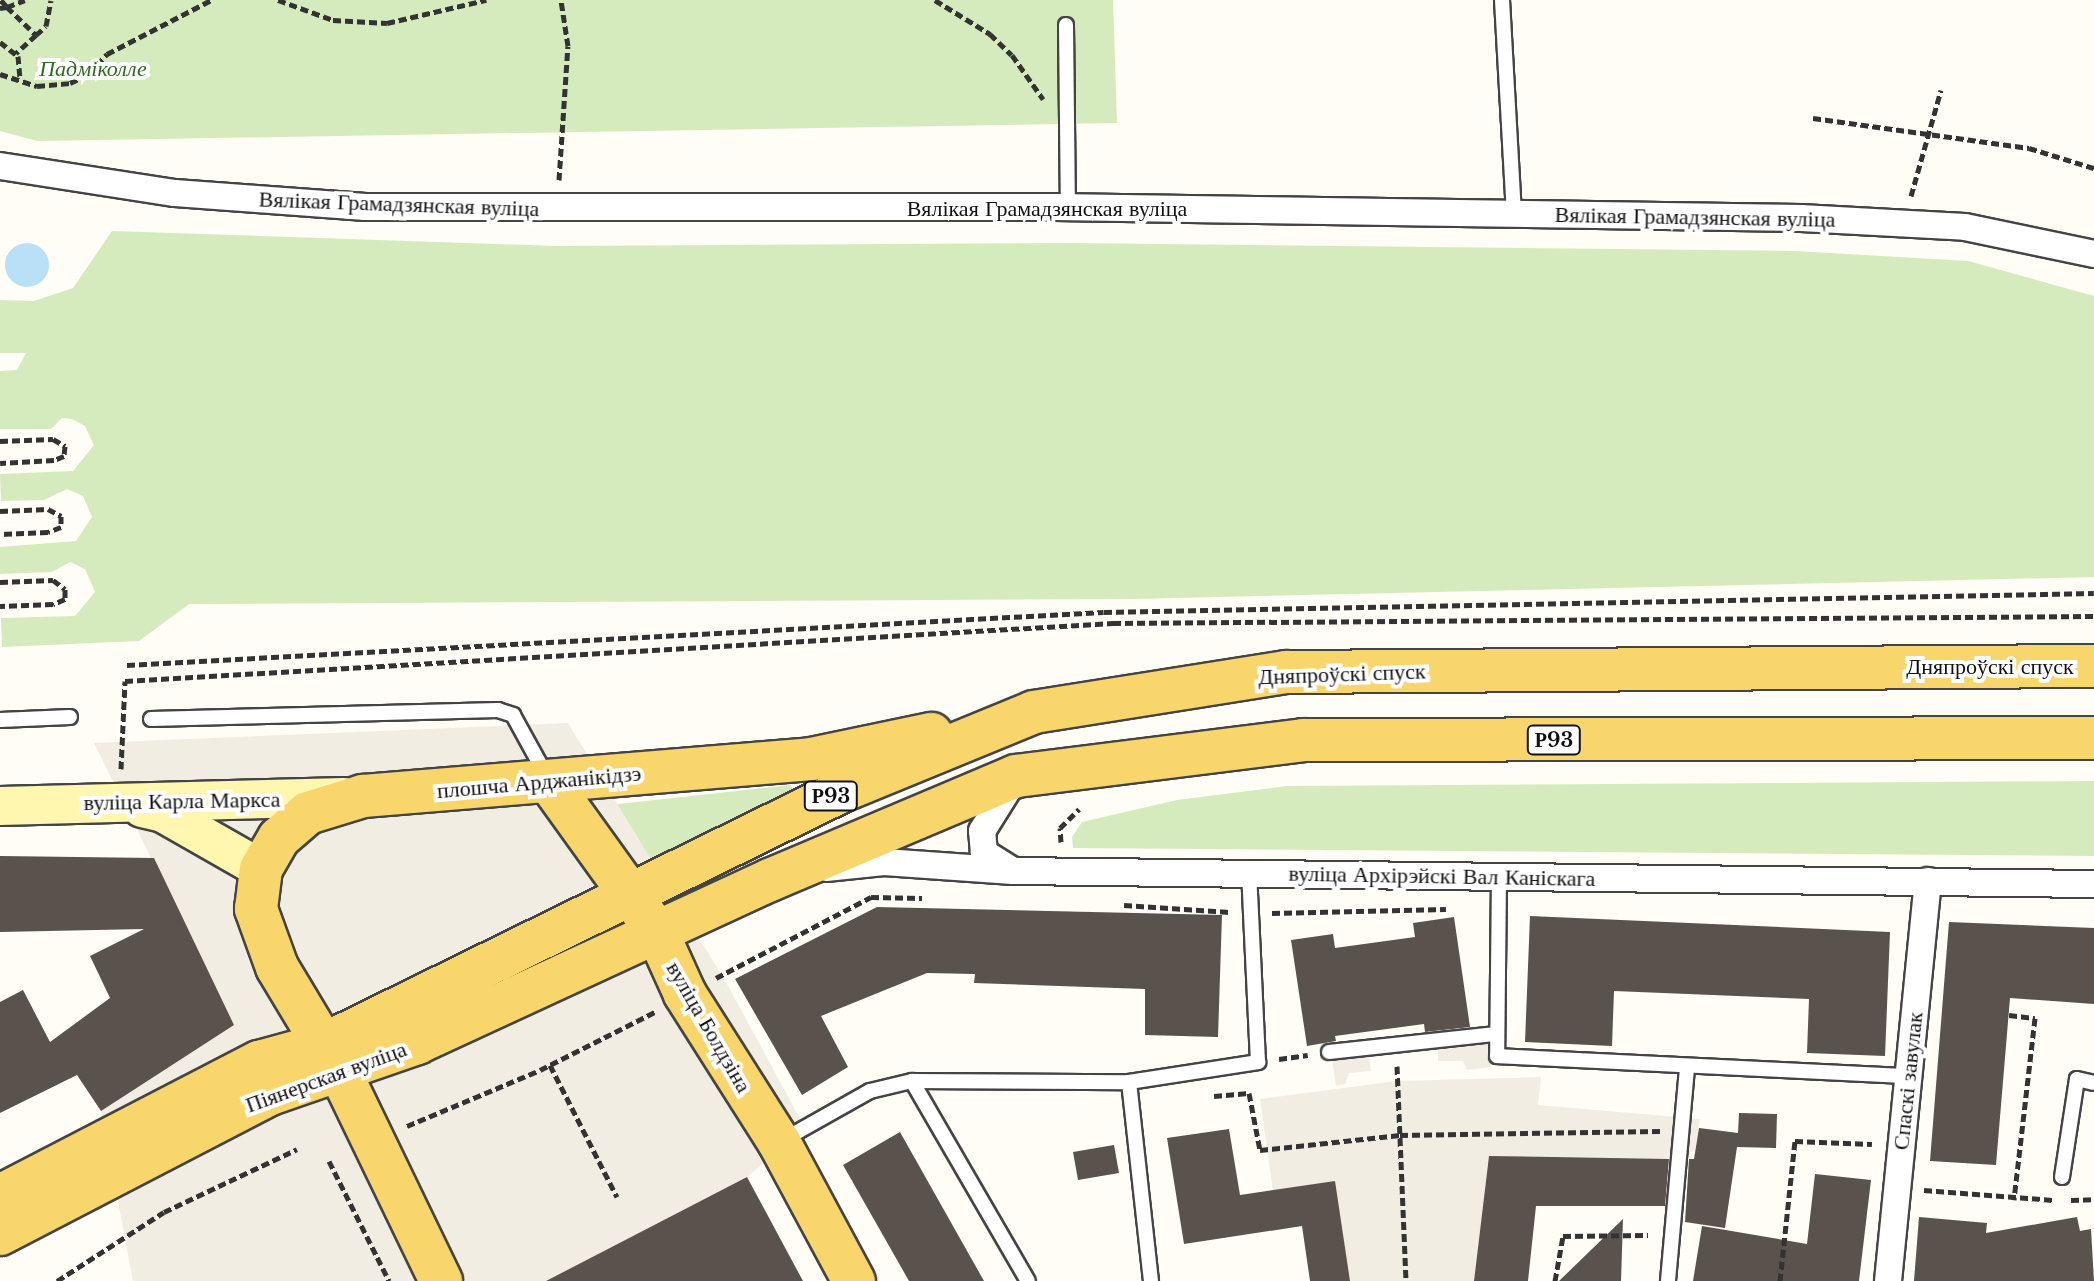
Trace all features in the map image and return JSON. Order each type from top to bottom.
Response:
[{"type":"main road","name":"Дняпроўскі спуск","points":[[634,896],[844,790],[1034,712],[1286,672],[2094,666]]},
{"type":"main road","name":"плошча Арджанікідзэ","points":[[441,1281],[333,1058],[277,967],[256,909],[261,869],[279,838],[308,813],[363,796],[550,783],[811,759],[1034,712]]},
{"type":"main road","name":"Р93","points":[[657,932],[1016,776],[1303,740],[2094,738]]},
{"type":"main road","name":"вуліца Болдзіна","points":[[550,783],[657,932],[685,994],[779,1142],[854,1281]]},
{"type":"main road","name":"вуліца Карла Маркса","points":[[0,806],[120,788],[363,796]]},
{"type":"main road","points":[[120,788],[261,869]]},
{"type":"main road","name":"Піянерская вуліца","points":[[0,1234],[270,1094],[634,896]]},
{"type":"main road","name":"Піянерская вуліца","points":[[0,1196],[259,1062],[333,1058],[417,1043],[657,932]]},
{"type":"street","name":"Вялікая Грамадзянская вуліца","points":[[0,166],[175,193],[365,207],[1068,208],[1514,213],[1965,227],[2094,254]]},
{"type":"street","points":[[1013,871],[984,853],[982,831],[1016,776]]},
{"type":"street","name":"вуліца Архірэйскі Вал Каніскага","points":[[791,872],[884,862],[1013,871],[2094,884]]},
{"type":"street","name":"Спаскі завулак","points":[[1888,1281],[1928,881]]},
{"type":"lane","points":[[1502,0],[1514,213]]},
{"type":"lane","points":[[1066,25],[1068,208]]},
{"type":"lane","points":[[151,719],[498,710],[513,715],[526,733],[550,783]]},
{"type":"lane","points":[[0,720],[70,717]]},
{"type":"lane","points":[[779,1142],[870,1091],[912,1081],[1129,1082],[1258,1062],[1249,874]]},
{"type":"lane","points":[[1499,877],[1497,1056],[1687,1069],[1908,1076]]},
{"type":"lane","points":[[1329,1052],[1496,1034]]},
{"type":"lane","points":[[1668,1281],[1687,1069]]},
{"type":"lane","points":[[2062,1177],[2077,1079],[2094,1083]]},
{"type":"lane","points":[[912,1081],[1028,1281]]},
{"type":"lane","points":[[1129,1082],[1151,1281]]},
{"type":"path","points":[[1,0],[3,8],[36,35]]},
{"type":"path","points":[[3,8],[25,0]]},
{"type":"path","points":[[16,53],[46,26],[51,0]]},
{"type":"path","points":[[0,74],[37,86],[70,83],[89,74],[107,54],[211,0]]},
{"type":"path","points":[[278,0],[333,20],[387,23],[486,0]]},
{"type":"path","points":[[557,209],[568,46],[561,0]]},
{"type":"path","points":[[935,0],[990,34],[1012,55],[1045,102]]},
{"type":"path","points":[[0,42],[16,53],[20,79]]},
{"type":"path","points":[[1903,224],[1941,90]]},
{"type":"path","points":[[1813,118],[2029,148],[2094,168]]},
{"type":"path","points":[[0,441],[53,439],[65,446],[64,456],[54,460],[0,463]]},
{"type":"path","points":[[0,511],[48,509],[61,516],[61,527],[0,534]]},
{"type":"path","points":[[0,582],[53,580],[65,589],[65,599],[0,606]]},
{"type":"path","points":[[127,665],[1104,612],[2094,593]]},
{"type":"path","points":[[120,788],[125,681],[1113,623],[2094,616]]},
{"type":"path","points":[[1062,871],[1060,828],[1072,811],[1086,808]]},
{"type":"path","points":[[715,978],[871,897],[931,898]]},
{"type":"path","points":[[406,1127],[550,1065],[660,1009]]},
{"type":"path","points":[[2009,1015],[2035,1018],[2014,1200]]},
{"type":"path","points":[[1397,1043],[1406,1281]]},
{"type":"path","points":[[1258,1062],[1329,1052]]},
{"type":"path","points":[[550,1065],[617,1197]]},
{"type":"path","points":[[1204,1097],[1249,1093],[1260,1150],[1400,1135],[1681,1131]]},
{"type":"path","points":[[1780,1281],[1795,1141],[1901,1146]]},
{"type":"path","points":[[57,1281],[164,1212],[297,1149]]},
{"type":"path","points":[[329,1161],[389,1281]]},
{"type":"path","points":[[1897,1187],[2014,1200],[2094,1199]]},
{"type":"path","points":[[1555,1281],[1563,1236],[1672,1235]]},
{"type":"green space","name":"Падміколле","points":[[0,0],[1113,0],[1117,123],[37,141],[0,131]]},
{"type":"green space","points":[[112,231],[557,246],[1073,243],[1796,251],[1968,261],[2094,296],[2094,577],[1132,599],[189,604],[139,641],[2,647],[1,618],[75,616],[95,592],[85,569],[70,562],[52,572],[0,574],[0,547],[76,541],[92,517],[83,496],[67,489],[44,500],[1,501],[0,474],[73,471],[94,445],[85,426],[72,419],[62,418],[51,429],[0,429],[0,371],[17,370],[26,353],[0,353],[0,300],[34,301],[73,288]]},
{"type":"green space","points":[[2094,781],[2094,856],[1073,848],[1072,837],[1082,822],[1177,800],[1287,786]]},
{"type":"green space","points":[[791,785],[794,792],[652,858],[634,860],[609,805]]},
{"type":"shaded area","points":[[568,723],[727,984],[805,1128],[747,1177],[546,1281],[133,1281],[101,1111],[234,1025],[94,743]]},
{"type":"shaded area","points":[[1490,1044],[1491,1067],[1467,1070],[1463,1061],[1438,1061],[1438,1050]]},
{"type":"shaded area","points":[[1369,1056],[1371,1071],[1349,1073],[1345,1084],[1336,1086],[1332,1059]]},
{"type":"shaded area","points":[[1541,1077],[1538,1105],[1700,1119],[1695,1151],[1666,1159],[1489,1156],[1474,1281],[1350,1281],[1273,1191],[1260,1099],[1397,1081]]},
{"type":"water","points":[[27,243],[42,250],[49,265],[42,280],[27,287],[12,280],[5,265],[12,250]]},
{"type":"building","points":[[0,856],[154,858],[234,1025],[101,1111],[77,1075],[0,1113],[0,1002],[23,990],[50,1042],[110,998],[90,956],[144,929],[0,932]]},
{"type":"building","points":[[877,907],[1222,915],[1218,1037],[1145,1035],[1145,989],[974,983],[975,974],[927,973],[821,1016],[848,1067],[802,1095],[735,979]]},
{"type":"building","points":[[1530,916],[1890,932],[1885,1056],[1807,1053],[1809,999],[1614,991],[1612,1046],[1525,1042]]},
{"type":"building","points":[[1454,917],[1470,1027],[1425,1032],[1424,1024],[1335,1036],[1336,1041],[1307,1046],[1291,940],[1333,934],[1335,948],[1415,937],[1413,923]]},
{"type":"building","points":[[1949,922],[2094,928],[2094,1004],[2010,998],[1996,1165],[1930,1161]]},
{"type":"building","points":[[1739,1113],[1777,1114],[1776,1148],[1737,1147],[1725,1228],[1685,1222],[1689,1159],[1694,1159],[1699,1128],[1738,1133]]},
{"type":"building","points":[[1229,1129],[1240,1195],[1335,1181],[1350,1281],[1310,1281],[1302,1226],[1184,1244],[1167,1138]]},
{"type":"building","points":[[900,1132],[984,1281],[909,1281],[843,1165]]},
{"type":"building","points":[[1114,1145],[1119,1173],[1078,1180],[1073,1152]]},
{"type":"building","points":[[1489,1156],[1669,1159],[1665,1206],[1536,1206],[1528,1281],[1474,1281]]},
{"type":"building","points":[[1815,1174],[1871,1180],[1859,1281],[1693,1281],[1702,1226],[1807,1244]]},
{"type":"building","points":[[747,1177],[803,1281],[546,1281]]},
{"type":"building","points":[[1919,1217],[1987,1223],[1986,1233],[2077,1217],[2080,1231],[2091,1229],[2094,1281],[1914,1281]]},
{"type":"building","points":[[1623,1219],[1621,1281],[1559,1281]]}]
